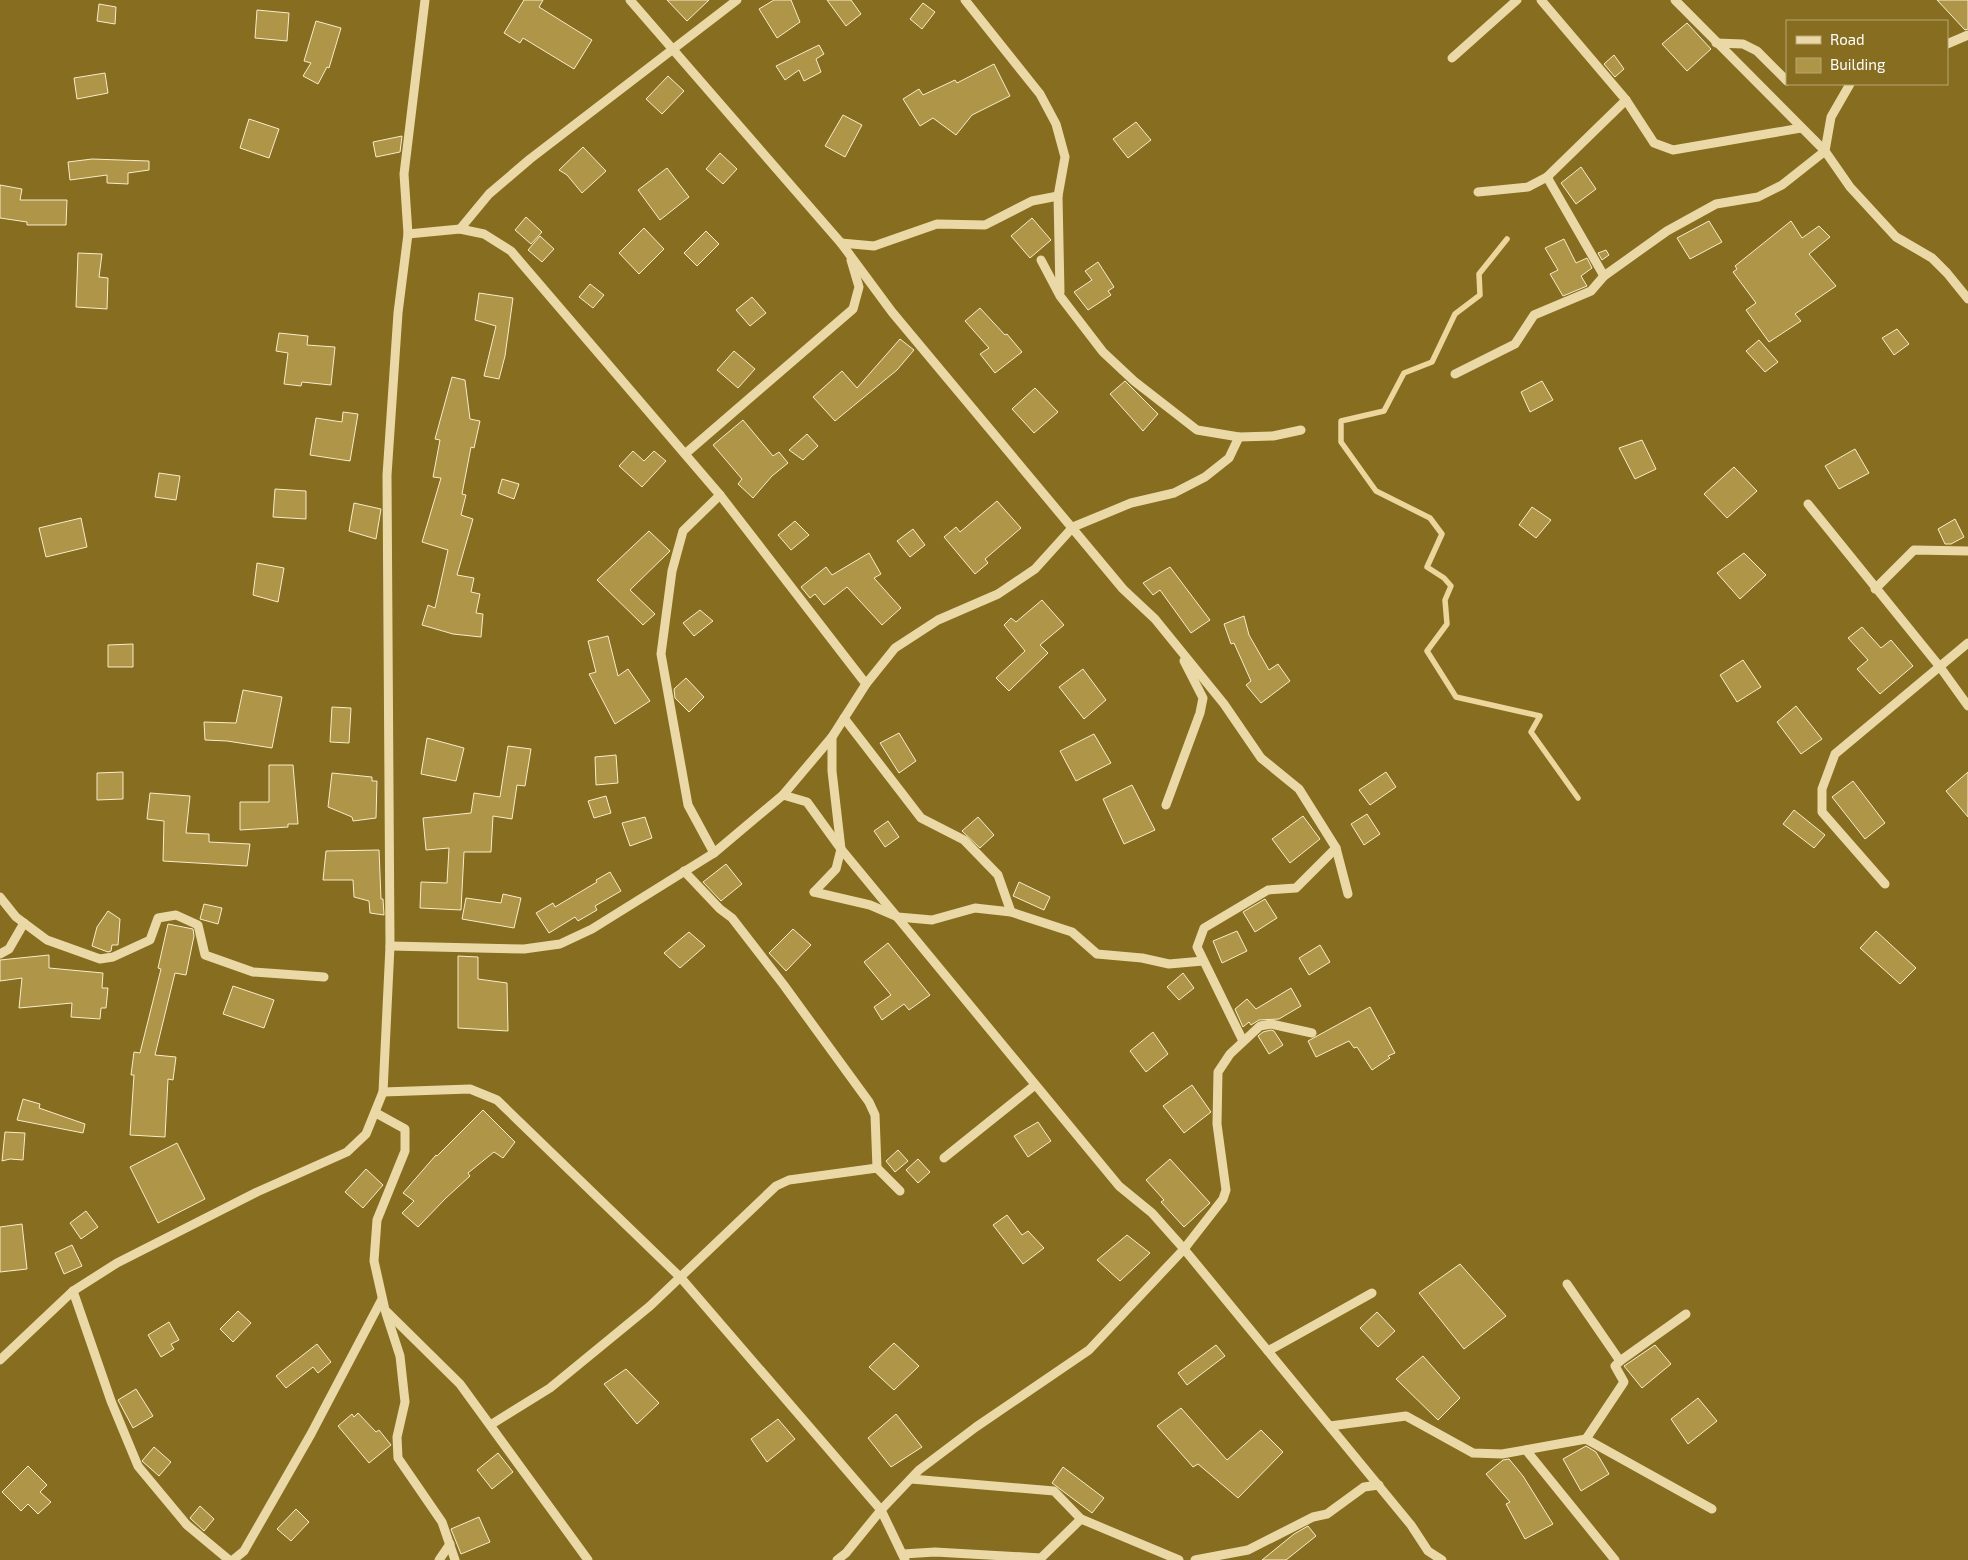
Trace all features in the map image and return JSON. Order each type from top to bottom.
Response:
[{"type":"street","points":[[0,1360],[73,1291],[117,1262],[257,1192],[347,1152],[366,1134],[383,1092],[390,946],[387,475],[398,314],[408,234],[404,174],[425,0]]},
{"type":"street","points":[[630,0],[841,243],[892,312],[1123,589],[1155,619],[1224,704],[1261,758],[1300,789],[1336,848],[1348,894]]},
{"type":"street","points":[[460,229],[489,194],[530,159],[672,48],[737,0]]},
{"type":"street","points":[[965,0],[1040,94],[1056,124],[1066,157],[1058,196],[1060,296]]},
{"type":"street","points":[[1452,58],[1517,0]]},
{"type":"street","points":[[1541,0],[1626,100],[1654,143],[1673,150],[1801,128]]},
{"type":"street","points":[[1675,0],[1825,151],[1850,187],[1896,237],[1932,258],[1968,299]]},
{"type":"street","points":[[1948,44],[1968,35]]},
{"type":"street","points":[[1716,43],[1743,44],[1757,51],[1786,80]]},
{"type":"street","points":[[1455,374],[1515,344],[1534,315],[1591,291],[1604,276],[1667,231],[1716,204],[1758,197],[1782,185],[1825,151],[1831,117],[1849,85]]},
{"type":"street","points":[[1478,192],[1528,187],[1547,177],[1626,100]]},
{"type":"street","points":[[1547,177],[1604,276]]},
{"type":"street","points":[[841,243],[874,246],[937,224],[985,225],[1032,201],[1058,196]]},
{"type":"street","points":[[408,234],[460,229],[484,234],[511,251],[720,495],[866,684]]},
{"type":"street","points":[[685,454],[853,309],[859,287],[849,253]]},
{"type":"street","points":[[1041,260],[1060,296],[1103,352],[1134,381],[1197,430],[1239,437],[1273,436],[1301,430]]},
{"type":"street","points":[[390,946],[524,949],[560,944],[592,929],[714,853],[783,795],[832,737],[866,684],[895,648],[938,620],[998,594],[1035,569],[1073,527],[1131,503],[1174,493],[1205,477],[1228,458],[1239,437]]},
{"type":"street","points":[[714,853],[688,806],[661,654],[672,571],[683,531],[720,495]]},
{"type":"street","points":[[1808,504],[1940,667],[1968,706]]},
{"type":"street","points":[[1876,589],[1914,550],[1968,551]]},
{"type":"street","points":[[1166,805],[1200,713],[1203,698],[1174,643]]},
{"type":"street","points":[[1885,884],[1822,812],[1822,789],[1835,754],[1968,643]]},
{"type":"street","points":[[844,718],[921,818],[964,840],[998,875],[1011,912]]},
{"type":"street","points":[[832,737],[832,771],[841,849],[836,869],[814,892],[870,905],[898,917],[932,920],[975,908],[1011,912],[1072,932],[1096,954],[1142,958],[1169,964],[1203,961]]},
{"type":"street","points":[[783,795],[807,802],[841,849],[1119,1186],[1152,1213],[1184,1249],[1411,1524],[1428,1551],[1442,1560]]},
{"type":"street","points":[[1243,1041],[1197,947],[1204,928],[1268,890],[1296,888],[1336,848]]},
{"type":"street","points":[[684,871],[720,909],[732,918],[869,1102],[875,1115],[877,1168],[900,1191]]},
{"type":"street","points":[[0,897],[24,923],[47,940],[100,959],[113,958],[150,940],[158,918],[176,915],[198,924],[205,955],[253,972],[324,977]]},
{"type":"street","points":[[0,954],[9,949],[24,923]]},
{"type":"street","points":[[837,1560],[846,1554],[881,1510],[919,1470],[976,1427],[1088,1350],[1184,1249],[1224,1199],[1226,1190],[1217,1124],[1218,1072],[1230,1054],[1260,1026],[1271,1024],[1312,1033]]},
{"type":"street","points":[[944,1158],[1035,1085]]},
{"type":"street","points":[[383,1092],[470,1089],[497,1100],[681,1278],[881,1510],[904,1557],[935,1552],[1041,1558],[1081,1519]]},
{"type":"street","points":[[376,1113],[405,1129],[405,1151],[377,1220],[374,1261],[385,1310],[400,1356],[405,1402],[397,1437],[398,1458],[442,1522],[455,1560]]},
{"type":"street","points":[[492,1424],[550,1388],[681,1278],[776,1186],[789,1180],[877,1168]]},
{"type":"street","points":[[1567,1284],[1620,1361]]},
{"type":"street","points":[[73,1291],[110,1401],[138,1466],[187,1525],[231,1560],[244,1551],[307,1441],[382,1299]]},
{"type":"street","points":[[1268,1351],[1372,1293]]},
{"type":"street","points":[[385,1310],[460,1384],[492,1424],[588,1560]]},
{"type":"street","points":[[1586,1440],[1624,1382],[1615,1366],[1686,1314]]},
{"type":"street","points":[[1330,1426],[1406,1416],[1473,1453],[1502,1454],[1586,1440],[1712,1509]]},
{"type":"street","points":[[1526,1450],[1615,1560]]},
{"type":"street","points":[[911,1479],[1054,1492],[1081,1519],[1179,1560]]},
{"type":"street","points":[[1195,1560],[1248,1550],[1313,1517],[1327,1514],[1364,1487],[1379,1485]]},
{"type":"street","points":[[439,1560],[450,1544]]},
{"type":"building","points":[[524,0],[543,0],[539,7],[592,40],[574,69],[523,38],[520,43],[504,33]]},
{"type":"building","points":[[667,0],[709,0],[687,21]]},
{"type":"building","points":[[774,0],[791,0],[800,22],[777,38],[759,9]]},
{"type":"building","points":[[827,0],[851,0],[861,14],[846,26]]},
{"type":"building","points":[[1937,0],[1968,0],[1968,29],[1965,30]]},
{"type":"building","points":[[923,3],[935,12],[922,29],[910,19]]},
{"type":"building","points":[[99,4],[116,7],[115,24],[97,21]]},
{"type":"building","points":[[257,10],[289,13],[287,41],[255,38]]},
{"type":"building","points":[[316,21],[341,28],[329,68],[327,67],[318,84],[303,76],[311,63],[304,61]]},
{"type":"building","points":[[1687,23],[1711,49],[1687,71],[1662,44]]},
{"type":"building","points":[[819,45],[824,54],[816,59],[821,72],[804,81],[799,70],[785,80],[776,66]]},
{"type":"building","points":[[1614,55],[1624,69],[1615,77],[1604,64]]},
{"type":"building","points":[[994,64],[1010,96],[972,115],[956,135],[933,118],[920,126],[903,99],[919,89],[923,95],[955,80],[957,83]]},
{"type":"building","points":[[105,73],[108,93],[77,99],[74,78]]},
{"type":"building","points":[[668,76],[684,91],[662,114],[646,99]]},
{"type":"building","points":[[843,115],[862,125],[845,157],[825,146]]},
{"type":"building","points":[[249,119],[279,129],[269,158],[240,148]]},
{"type":"building","points":[[1136,122],[1151,140],[1128,158],[1113,139]]},
{"type":"building","points":[[402,136],[400,152],[376,157],[373,142]]},
{"type":"building","points":[[583,147],[606,171],[582,193],[567,175],[559,170]]},
{"type":"building","points":[[720,153],[737,169],[723,184],[706,169]]},
{"type":"building","points":[[92,159],[149,161],[149,170],[128,173],[128,184],[107,183],[107,175],[70,180],[68,162]]},
{"type":"building","points":[[1581,167],[1596,189],[1576,204],[1561,183]]},
{"type":"building","points":[[667,168],[689,197],[660,220],[638,190]]},
{"type":"building","points":[[0,185],[22,189],[20,200],[67,200],[66,225],[27,225],[27,222],[0,218]]},
{"type":"building","points":[[526,217],[542,232],[531,244],[515,230]]},
{"type":"building","points":[[1032,218],[1051,240],[1030,258],[1011,236]]},
{"type":"building","points":[[1709,221],[1722,242],[1690,259],[1677,238]]},
{"type":"building","points":[[1791,221],[1802,238],[1819,226],[1830,237],[1809,254],[1836,286],[1795,314],[1801,321],[1769,342],[1746,310],[1756,303],[1733,272],[1737,269],[1735,266]]},
{"type":"building","points":[[644,228],[664,249],[639,274],[619,253]]},
{"type":"building","points":[[706,231],[719,244],[697,266],[684,253]]},
{"type":"building","points":[[540,236],[554,249],[542,262],[528,250]]},
{"type":"building","points":[[1564,239],[1576,263],[1587,258],[1592,268],[1581,276],[1587,286],[1563,296],[1550,274],[1558,270],[1545,248]]},
{"type":"building","points":[[1606,250],[1609,255],[1602,260],[1598,253]]},
{"type":"building","points":[[78,253],[102,254],[99,277],[108,278],[107,309],[76,307]]},
{"type":"building","points":[[1098,262],[1114,287],[1108,291],[1111,295],[1088,310],[1074,292],[1092,280],[1085,271]]},
{"type":"building","points":[[590,284],[604,295],[593,308],[579,297]]},
{"type":"building","points":[[479,293],[513,298],[505,356],[499,379],[484,376],[496,326],[475,320]]},
{"type":"building","points":[[752,297],[766,313],[750,326],[736,310]]},
{"type":"building","points":[[980,308],[1005,335],[1007,334],[1022,352],[995,373],[980,354],[989,348],[965,321]]},
{"type":"building","points":[[1897,329],[1909,344],[1894,355],[1882,338]]},
{"type":"building","points":[[279,333],[308,336],[307,345],[335,347],[331,385],[302,382],[301,386],[284,384],[288,353],[276,351]]},
{"type":"building","points":[[900,339],[914,350],[897,370],[835,421],[813,397],[842,371],[857,388]]},
{"type":"building","points":[[1759,340],[1778,362],[1765,372],[1746,351]]},
{"type":"building","points":[[734,351],[755,369],[738,388],[717,370]]},
{"type":"building","points":[[452,377],[465,380],[470,419],[480,421],[474,448],[471,447],[462,494],[466,495],[461,515],[473,519],[457,575],[474,578],[471,592],[480,594],[476,613],[483,614],[481,637],[453,634],[422,625],[428,605],[435,608],[448,550],[422,542],[441,478],[433,477],[440,440],[435,439]]},
{"type":"building","points":[[1125,381],[1158,414],[1143,431],[1110,394]]},
{"type":"building","points":[[1542,381],[1553,400],[1530,412],[1521,392]]},
{"type":"building","points":[[1035,388],[1058,412],[1034,433],[1012,409]]},
{"type":"building","points":[[343,412],[358,414],[350,461],[310,455],[316,418],[342,422]]},
{"type":"building","points":[[743,420],[773,456],[779,452],[788,463],[772,476],[753,498],[738,484],[742,479],[713,445]]},
{"type":"building","points":[[807,434],[818,446],[803,460],[789,450]]},
{"type":"building","points":[[1642,440],[1656,469],[1635,479],[1619,448]]},
{"type":"building","points":[[1855,449],[1869,473],[1839,489],[1825,466]]},
{"type":"building","points":[[633,451],[644,461],[654,451],[666,461],[642,487],[619,466]]},
{"type":"building","points":[[1734,467],[1757,491],[1727,518],[1704,494]]},
{"type":"building","points":[[159,473],[180,476],[176,500],[155,497]]},
{"type":"building","points":[[502,479],[519,484],[514,499],[498,493]]},
{"type":"building","points":[[275,489],[306,491],[306,519],[273,517]]},
{"type":"building","points":[[997,501],[1021,528],[985,559],[988,563],[975,574],[944,537],[956,527],[960,532]]},
{"type":"building","points":[[354,503],[381,509],[376,539],[349,531]]},
{"type":"building","points":[[1532,507],[1551,520],[1536,538],[1519,525]]},
{"type":"building","points":[[81,518],[87,547],[46,557],[39,528]]},
{"type":"building","points":[[1955,519],[1964,537],[1951,544],[1945,544],[1938,529]]},
{"type":"building","points":[[795,521],[809,535],[791,550],[778,535]]},
{"type":"building","points":[[913,529],[925,545],[910,557],[897,541]]},
{"type":"building","points":[[649,531],[670,551],[630,590],[655,614],[643,625],[597,580]]},
{"type":"building","points":[[869,553],[881,574],[874,578],[901,608],[882,625],[847,587],[824,605],[815,594],[810,598],[801,587],[826,567],[832,575]]},
{"type":"building","points":[[1744,553],[1766,575],[1740,599],[1717,573]]},
{"type":"building","points":[[257,563],[284,568],[278,602],[253,595]]},
{"type":"building","points":[[1170,567],[1210,620],[1191,633],[1160,590],[1153,595],[1143,583]]},
{"type":"building","points":[[1042,600],[1064,625],[1040,645],[1048,653],[1009,691],[996,678],[1025,651],[1004,625],[1011,618],[1016,622]]},
{"type":"building","points":[[700,610],[713,621],[694,636],[683,623]]},
{"type":"building","points":[[1244,616],[1249,635],[1269,670],[1278,664],[1290,681],[1261,703],[1246,685],[1251,681],[1234,643],[1231,644],[1224,624]]},
{"type":"building","points":[[1862,627],[1881,648],[1891,640],[1913,666],[1880,694],[1857,669],[1868,660],[1848,638]]},
{"type":"building","points":[[608,636],[618,676],[628,669],[650,701],[615,724],[589,674],[596,672],[588,641]]},
{"type":"building","points":[[133,644],[133,667],[108,667],[108,645]]},
{"type":"building","points":[[1743,660],[1761,687],[1737,702],[1720,675]]},
{"type":"building","points":[[1083,669],[1106,700],[1084,719],[1059,687]]},
{"type":"building","points":[[686,678],[704,697],[689,712],[675,698],[674,689]]},
{"type":"building","points":[[243,690],[282,697],[272,748],[227,741],[205,740],[204,722],[236,723]]},
{"type":"building","points":[[1796,706],[1822,739],[1801,754],[1777,722]]},
{"type":"building","points":[[332,707],[351,708],[349,743],[330,742]]},
{"type":"building","points":[[899,733],[916,761],[899,773],[880,743]]},
{"type":"building","points":[[1094,734],[1111,763],[1076,781],[1060,751]]},
{"type":"building","points":[[427,738],[464,748],[456,781],[421,774]]},
{"type":"building","points":[[508,746],[531,749],[525,786],[517,785],[512,819],[493,816],[491,852],[464,852],[461,910],[420,908],[421,882],[447,883],[449,848],[426,850],[423,818],[471,813],[474,793],[500,797]]},
{"type":"building","points":[[616,755],[618,783],[596,785],[595,757]]},
{"type":"building","points":[[269,765],[293,765],[298,824],[288,824],[288,827],[240,830],[240,802],[269,802]]},
{"type":"building","points":[[123,772],[123,799],[97,800],[97,773]]},
{"type":"building","points":[[1386,772],[1396,787],[1370,805],[1359,790]]},
{"type":"building","points":[[1968,772],[1968,817],[1946,791]]},
{"type":"building","points":[[332,773],[372,777],[372,781],[377,781],[376,818],[353,821],[352,817],[328,807]]},
{"type":"building","points":[[1853,781],[1885,823],[1865,839],[1832,797]]},
{"type":"building","points":[[1132,785],[1155,830],[1124,844],[1103,799]]},
{"type":"building","points":[[150,793],[190,796],[186,833],[209,834],[209,842],[250,844],[247,866],[163,861],[164,821],[147,819]]},
{"type":"building","points":[[606,796],[611,813],[594,818],[588,801]]},
{"type":"building","points":[[1794,810],[1825,835],[1814,848],[1783,824]]},
{"type":"building","points":[[1367,814],[1380,834],[1364,845],[1351,824]]},
{"type":"building","points":[[1303,816],[1320,839],[1290,863],[1272,839]]},
{"type":"building","points":[[645,817],[652,838],[630,846],[622,823]]},
{"type":"building","points":[[978,817],[994,835],[980,848],[962,831]]},
{"type":"building","points":[[888,821],[899,837],[885,847],[874,831]]},
{"type":"building","points":[[379,850],[381,899],[383,899],[384,915],[370,913],[369,901],[354,897],[353,880],[323,880],[326,851]]},
{"type":"building","points":[[726,864],[742,884],[721,901],[703,882]]},
{"type":"building","points":[[610,872],[621,891],[595,906],[597,910],[578,921],[575,917],[549,933],[536,913],[553,903],[555,907]]},
{"type":"building","points":[[1019,882],[1050,897],[1044,910],[1013,896]]},
{"type":"building","points":[[503,894],[521,898],[514,928],[462,919],[466,898],[501,903]]},
{"type":"building","points":[[1265,899],[1277,918],[1255,932],[1243,912]]},
{"type":"building","points":[[204,904],[222,908],[218,924],[200,919]]},
{"type":"building","points":[[108,911],[120,919],[118,945],[112,945],[111,951],[108,952],[92,946],[97,927]]},
{"type":"building","points":[[168,924],[193,929],[194,936],[186,975],[175,973],[155,1055],[176,1057],[173,1080],[168,1079],[165,1137],[130,1135],[134,1075],[131,1075],[134,1052],[140,1053],[161,969],[158,968]]},
{"type":"building","points":[[793,929],[811,945],[786,971],[769,953]]},
{"type":"building","points":[[1237,931],[1247,951],[1222,963],[1213,941]]},
{"type":"building","points":[[1876,931],[1916,968],[1900,984],[1860,948]]},
{"type":"building","points":[[689,932],[705,946],[680,968],[664,953]]},
{"type":"building","points":[[888,943],[930,995],[909,1010],[904,1004],[882,1020],[874,1007],[891,995],[864,962]]},
{"type":"building","points":[[1320,945],[1330,962],[1309,975],[1299,958]]},
{"type":"building","points":[[49,955],[49,968],[103,973],[102,988],[108,988],[106,1008],[101,1008],[100,1019],[71,1017],[72,1003],[19,1008],[22,978],[0,981],[0,960]]},
{"type":"building","points":[[458,956],[478,957],[478,979],[507,983],[508,1031],[458,1028]]},
{"type":"building","points":[[1183,973],[1194,988],[1179,1000],[1167,987]]},
{"type":"building","points":[[233,986],[274,1000],[264,1028],[223,1014]]},
{"type":"building","points":[[1291,988],[1301,1006],[1279,1019],[1259,1020],[1251,1025],[1249,1022],[1243,1027],[1235,1009],[1247,999],[1256,1009]]},
{"type":"building","points":[[1370,1007],[1395,1053],[1388,1056],[1390,1058],[1372,1070],[1357,1047],[1354,1048],[1349,1041],[1316,1057],[1308,1041]]},
{"type":"building","points":[[1274,1031],[1283,1045],[1269,1054],[1258,1036],[1263,1032]]},
{"type":"building","points":[[1153,1032],[1168,1054],[1146,1072],[1130,1051]]},
{"type":"building","points":[[1192,1085],[1211,1112],[1184,1133],[1163,1106]]},
{"type":"building","points":[[23,1099],[40,1104],[39,1108],[85,1124],[83,1133],[17,1120]]},
{"type":"building","points":[[483,1110],[515,1142],[503,1158],[494,1152],[468,1173],[470,1176],[418,1227],[402,1213],[414,1201],[403,1193],[436,1155]]},
{"type":"building","points":[[1038,1122],[1051,1141],[1028,1157],[1014,1136]]},
{"type":"building","points":[[5,1132],[25,1133],[23,1160],[10,1159],[2,1161]]},
{"type":"building","points":[[177,1143],[205,1199],[158,1223],[130,1167]]},
{"type":"building","points":[[898,1150],[908,1161],[895,1172],[886,1161]]},
{"type":"building","points":[[918,1159],[930,1172],[918,1183],[906,1170]]},
{"type":"building","points":[[1170,1159],[1210,1203],[1184,1227],[1161,1202],[1164,1200],[1146,1180]]},
{"type":"building","points":[[366,1169],[383,1185],[363,1208],[345,1192]]},
{"type":"building","points":[[86,1211],[98,1227],[81,1239],[70,1223]]},
{"type":"building","points":[[1007,1215],[1022,1235],[1028,1231],[1044,1248],[1023,1264],[993,1225]]},
{"type":"building","points":[[22,1224],[27,1269],[0,1272],[0,1227]]},
{"type":"building","points":[[1127,1235],[1150,1253],[1120,1281],[1097,1260]]},
{"type":"building","points":[[72,1245],[82,1266],[64,1274],[55,1253]]},
{"type":"building","points":[[1460,1264],[1506,1316],[1464,1349],[1419,1293]]},
{"type":"building","points":[[238,1311],[251,1323],[233,1342],[220,1329]]},
{"type":"building","points":[[1377,1312],[1395,1331],[1378,1347],[1360,1328]]},
{"type":"building","points":[[169,1322],[179,1340],[171,1344],[174,1349],[161,1357],[148,1335]]},
{"type":"building","points":[[894,1343],[919,1366],[894,1390],[869,1367]]},
{"type":"building","points":[[317,1344],[331,1362],[318,1373],[313,1367],[286,1388],[276,1376]]},
{"type":"building","points":[[1216,1345],[1225,1356],[1187,1385],[1178,1373]]},
{"type":"building","points":[[1655,1345],[1671,1364],[1642,1388],[1624,1366]]},
{"type":"building","points":[[1423,1356],[1460,1398],[1438,1420],[1396,1379]]},
{"type":"building","points":[[626,1369],[659,1403],[637,1424],[604,1384]]},
{"type":"building","points":[[136,1389],[153,1416],[133,1428],[118,1400]]},
{"type":"building","points":[[1698,1398],[1717,1421],[1688,1444],[1671,1419]]},
{"type":"building","points":[[1181,1408],[1227,1460],[1261,1430],[1283,1452],[1238,1498],[1198,1464],[1193,1467],[1157,1426]]},
{"type":"building","points":[[358,1413],[376,1432],[379,1430],[391,1445],[369,1463],[338,1426],[352,1414],[354,1417]]},
{"type":"building","points":[[896,1414],[922,1447],[891,1467],[868,1438]]},
{"type":"building","points":[[778,1419],[795,1439],[767,1462],[751,1439]]},
{"type":"building","points":[[1586,1446],[1596,1452],[1609,1474],[1581,1491],[1563,1459]]},
{"type":"building","points":[[154,1447],[171,1462],[159,1476],[142,1461]]},
{"type":"building","points":[[498,1453],[513,1472],[492,1489],[477,1470]]},
{"type":"building","points":[[1509,1459],[1523,1476],[1553,1524],[1525,1539],[1506,1504],[1510,1502],[1486,1474],[1503,1460]]},
{"type":"building","points":[[28,1466],[47,1485],[40,1492],[51,1502],[38,1514],[28,1504],[21,1511],[2,1492]]},
{"type":"building","points":[[1063,1467],[1104,1498],[1092,1513],[1052,1483]]},
{"type":"building","points":[[200,1506],[214,1519],[204,1531],[190,1518]]},
{"type":"building","points":[[296,1509],[309,1522],[291,1541],[277,1529]]},
{"type":"building","points":[[479,1517],[490,1542],[461,1554],[451,1529]]},
{"type":"building","points":[[1308,1526],[1316,1536],[1286,1560],[1262,1560],[1294,1534]]},
{"type":"waterway","points":[[1507,239],[1479,274],[1480,295],[1455,314],[1432,362],[1404,373],[1384,411],[1341,421],[1341,442],[1376,491],[1430,518],[1442,534],[1427,567],[1444,578],[1451,586],[1445,600],[1447,624],[1427,651],[1456,697],[1540,716],[1531,732],[1578,798]]}]
